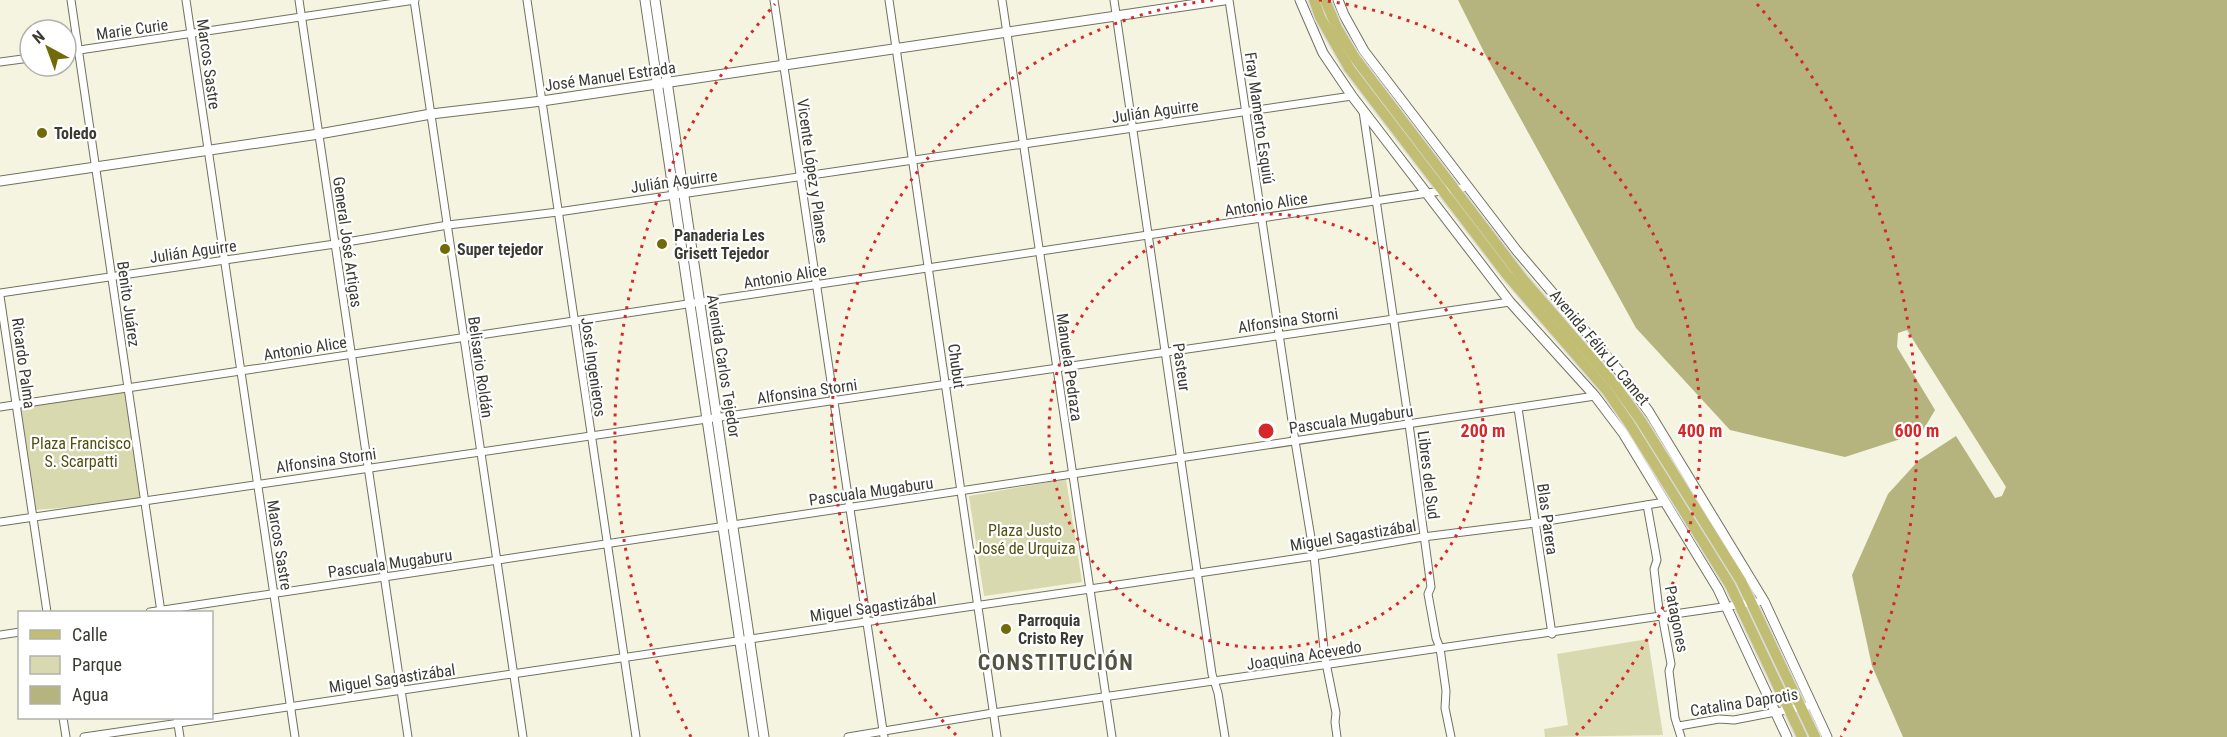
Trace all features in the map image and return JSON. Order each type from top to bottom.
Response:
[{"type":"main road","name":"Avenida Carlos Tejedor","points":[[645,0],[662,83],[745,640],[764,737]]},
{"type":"main road","name":"Avenida Carlos Tejedor","points":[[655,0],[662,83]]},
{"type":"main road","name":"José Manuel Estrada","points":[[0,182],[319,134],[431,114],[542,101],[1224,0]]},
{"type":"main road","points":[[1300,0],[1323,53],[1352,96],[1510,302],[1595,396],[1623,433],[1728,607],[1787,737]]},
{"type":"main road","name":"Avenida Félix U. Camet","points":[[1314,0],[1324,26],[1349,68],[1507,275],[1617,404],[1747,605],[1815,737]]},
{"type":"main road","name":"Avenida Félix U. Camet","points":[[1325,0],[1337,28],[1355,58],[1522,279],[1626,398],[1741,581],[1747,605],[1802,737]]},
{"type":"main road","name":"Avenida Félix U. Camet","points":[[1338,0],[1364,51],[1517,251],[1635,392],[1764,602],[1827,737]]},
{"type":"main road","name":"Avenida Carlos Tejedor","points":[[745,640],[754,737]]},
{"type":"street","name":"Benito Juárez","points":[[71,0],[73,18]]},
{"type":"street","name":"Marcos Sastre","points":[[186,0],[295,737]]},
{"type":"street","name":"General José Artigas","points":[[299,0],[408,737]]},
{"type":"street","name":"Marie Curie","points":[[78,51],[414,0]]},
{"type":"street","name":"Belisario Roldán","points":[[414,0],[523,737]]},
{"type":"street","name":"José Ingenieros","points":[[527,0],[636,737]]},
{"type":"street","name":"Vicente López y Planes","points":[[774,0],[882,734]]},
{"type":"street","name":"Chubut","points":[[889,0],[997,737]]},
{"type":"street","name":"Manuela Pedraza","points":[[1002,0],[1112,737]]},
{"type":"street","name":"Pasteur","points":[[1114,0],[1225,737]]},
{"type":"street","name":"Fray Mamerto Esquiú","points":[[1229,0],[1314,556],[1325,658],[1336,713],[1337,737]]},
{"type":"street","name":"Benito Juárez","points":[[78,51],[161,611]]},
{"type":"street","points":[[0,62],[18,60]]},
{"type":"street","name":"Julián Aguirre","points":[[0,295],[448,225],[558,212],[1352,96]]},
{"type":"street","name":"Libres del Sud","points":[[1362,108],[1409,424],[1431,587],[1428,594],[1440,648],[1450,737]]},
{"type":"street","name":"Antonio Alice","points":[[0,407],[1468,187]]},
{"type":"street","name":"Ricardo Palma","points":[[0,295],[47,611]]},
{"type":"street","name":"Alfonsina Storni","points":[[0,522],[479,450],[591,436],[1510,302]]},
{"type":"street","name":"Pascuala Mugaburu","points":[[167,611],[1595,396]]},
{"type":"street","name":"Blas Parera","points":[[1518,408],[1551,634]]},
{"type":"street","name":"Miguel Sagastizábal","points":[[213,716],[291,707],[1665,502]]},
{"type":"street","name":"Patagones","points":[[1647,505],[1657,560],[1654,569],[1659,610],[1662,615],[1671,664],[1669,671],[1675,718],[1681,737]]},
{"type":"street","name":"Joaquina Acevedo","points":[[848,737],[882,734],[993,713],[1764,602]]},
{"type":"street","points":[[0,635],[18,632]]},
{"type":"street","name":"Catalina Daprotis","points":[[1679,726],[1719,719],[1734,720],[1813,705]]},
{"type":"street","points":[[63,719],[66,737]]},
{"type":"street","points":[[177,720],[180,737]]},
{"type":"street","name":"Miguel Sagastizábal","points":[[84,737],[177,720]]},
{"type":"green space","name":"Plaza Francisco S. Scarpatti","points":[[128,388],[145,501],[35,510],[19,406]]},
{"type":"green space","name":"Plaza Justo José de Urquiza","points":[[1066,479],[1082,582],[984,596],[969,496]]},
{"type":"green space","points":[[1648,639],[1663,735],[1545,737],[1544,729],[1568,725],[1557,654]]},
{"type":"water","points":[[1458,0],[2227,0],[2227,737],[1903,737],[1872,666],[1852,575],[1888,494],[1919,460],[1956,436],[1995,498],[2002,496],[2006,487],[1907,330],[1898,333],[1897,347],[1935,410],[1922,432],[1845,457],[1730,430],[1636,328],[1486,56]]},
{"type":"place","name":"Toledo","points":[[42,133]]},
{"type":"place","name":"Panaderia Les Grisett Tejedor","points":[[662,244]]},
{"type":"place","name":"Super tejedor","points":[[445,249]]},
{"type":"place","name":"Parroquia Cristo Rey","points":[[1006,629]]},
{"type":"district","name":"CONSTITUCIÓN","points":[[1056,662]]}]
